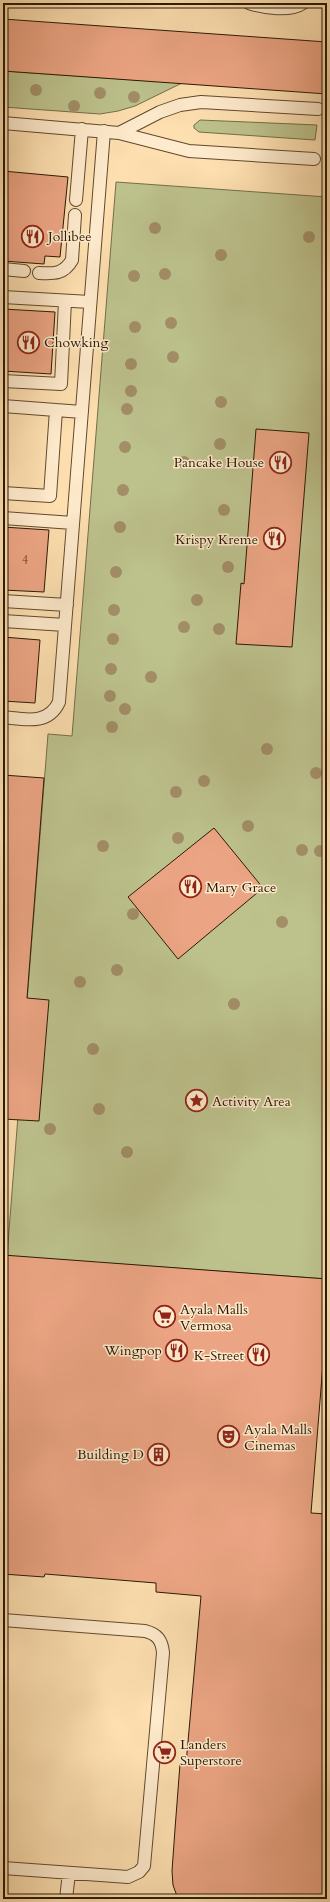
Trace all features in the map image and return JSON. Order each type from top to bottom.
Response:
[{"type":"lane","points":[[249,3],[256,6],[284,8],[296,7],[304,3]]},
{"type":"lane","points":[[119,133],[160,112],[180,105],[200,102],[318,109]]},
{"type":"lane","points":[[3,122],[119,133],[189,151],[314,159]]},
{"type":"lane","points":[[76,200],[82,129]]},
{"type":"lane","points":[[3,717],[36,720],[51,714],[56,709],[59,702],[104,131]]},
{"type":"lane","points":[[39,273],[59,273],[69,265],[72,260],[75,215]]},
{"type":"lane","points":[[3,269],[24,271]]},
{"type":"lane","points":[[3,297],[90,302]]},
{"type":"lane","points":[[3,380],[61,384],[65,301]]},
{"type":"lane","points":[[3,406],[82,412]]},
{"type":"lane","points":[[3,494],[50,496],[56,410]]},
{"type":"lane","points":[[3,518],[74,523]]},
{"type":"lane","points":[[3,601],[67,605]]},
{"type":"lane","points":[[3,622],[65,625]]},
{"type":"lane","points":[[3,1620],[145,1631],[153,1633],[159,1638],[162,1645],[162,1661],[144,1866],[139,1872],[128,1877],[3,1868]]},
{"type":"lane","points":[[66,1899],[69,1873]]},
{"type":"green space","points":[[3,71],[182,83],[135,106],[100,114],[3,107]]},
{"type":"green space","points":[[200,120],[317,125],[315,140],[199,132],[194,128],[194,125]]},
{"type":"green space","points":[[116,182],[327,197],[327,1279],[7,1256],[48,734],[72,736]]},
{"type":"building","points":[[3,19],[327,42],[327,94],[3,71]]},
{"type":"building","name":"Jollibee","points":[[3,171],[68,177],[60,257],[45,256],[44,264],[3,261]]},
{"type":"building","name":"Chowking","points":[[3,309],[55,312],[51,374],[3,371]]},
{"type":"building","points":[[256,429],[309,433],[292,647],[236,644],[241,583],[244,584]]},
{"type":"building","points":[[3,527],[49,530],[44,592],[3,590]]},
{"type":"building","points":[[3,637],[40,640],[35,703],[3,701]]},
{"type":"building","points":[[3,775],[44,778],[27,998],[49,1000],[39,1121],[3,1119]]},
{"type":"building","name":"Mary Grace","points":[[214,828],[263,888],[178,959],[128,897]]},
{"type":"building","name":"Building D","points":[[3,1255],[327,1279],[327,1314],[311,1513],[327,1514],[327,1899],[178,1899],[173,1885],[172,1871],[175,1829],[180,1764],[186,1764],[201,1596],[156,1592],[156,1583],[45,1574],[44,1577],[3,1574]]},
{"type":"place","name":"Jollibee","points":[[33,236]]},
{"type":"place","name":"Chowking","points":[[28,342]]},
{"type":"place","name":"Pancake House","points":[[280,462]]},
{"type":"place","name":"Krispy Kreme","points":[[274,539]]},
{"type":"place","name":"Mary Grace","points":[[191,887]]},
{"type":"place","name":"Activity Area","points":[[197,1101]]},
{"type":"place","name":"Ayala Malls Vermosa","points":[[165,1317]]},
{"type":"place","name":"Wingpop","points":[[177,1350]]},
{"type":"place","name":"K-Street","points":[[259,1355]]},
{"type":"place","name":"Ayala Malls Cinemas","points":[[228,1437]]},
{"type":"place","name":"Building D","points":[[159,1454]]},
{"type":"place","name":"Landers Superstore","points":[[165,1752]]}]
